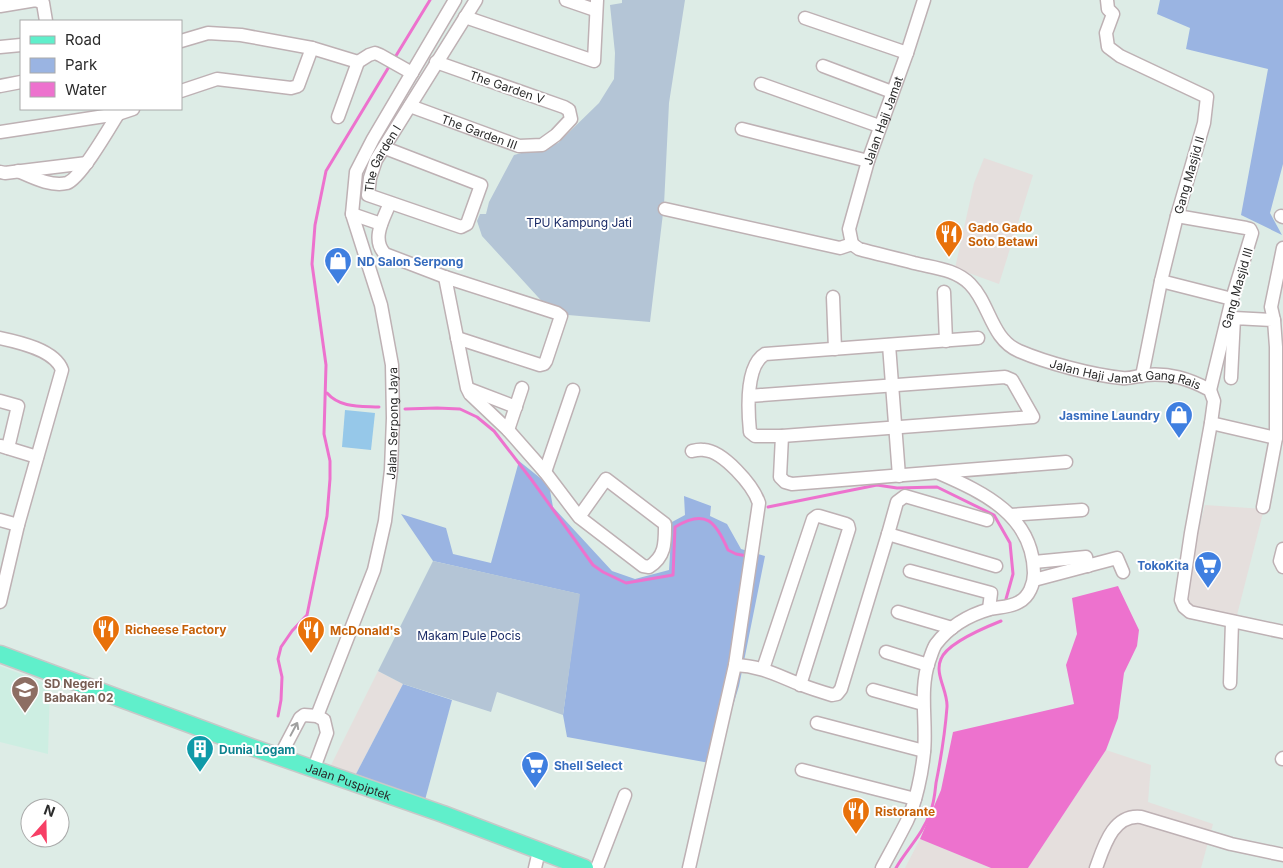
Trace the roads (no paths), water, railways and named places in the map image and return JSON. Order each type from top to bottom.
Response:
[{"type":"main road","name":"Jalan Puspiptek","points":[[0,654],[444,814],[585,868]]},
{"type":"street","points":[[0,6],[36,0],[43,3],[46,20]]},
{"type":"street","name":"Jalan Serpong Jaya","points":[[317,716],[374,570],[385,521],[391,470],[392,366],[381,305],[352,214],[358,165],[407,70],[455,0]]},
{"type":"street","name":"The Garden I","points":[[385,148],[481,185],[467,224],[461,227],[368,195],[372,171],[385,148],[436,62],[476,0]]},
{"type":"street","points":[[465,17],[594,61],[596,5],[566,0]]},
{"type":"street","name":"Jalan Haji Jamat","points":[[852,244],[850,229],[868,161],[924,0]]},
{"type":"street","name":"Gang Masjid II","points":[[1106,0],[1108,8],[1113,15],[1106,32],[1108,47],[1120,56],[1206,98],[1204,123],[1177,216],[1161,281],[1142,376]]},
{"type":"street","points":[[805,18],[907,53]]},
{"type":"street","points":[[182,42],[200,35],[218,33],[241,35],[312,48],[358,62]]},
{"type":"street","points":[[0,47],[20,45]]},
{"type":"street","points":[[182,91],[217,79],[291,88],[298,86],[312,48]]},
{"type":"street","points":[[338,117],[358,62],[369,55],[380,55],[407,70]]},
{"type":"street","name":"The Garden V","points":[[436,62],[564,106],[569,110],[571,119]]},
{"type":"street","points":[[823,66],[892,92]]},
{"type":"street","points":[[0,86],[20,82]]},
{"type":"street","points":[[761,84],[880,126]]},
{"type":"street","name":"The Garden III","points":[[410,106],[519,146],[542,145],[556,135],[571,119]]},
{"type":"street","points":[[0,132],[118,111]]},
{"type":"street","points":[[18,171],[52,183],[67,183],[77,175],[87,162],[118,111]]},
{"type":"street","points":[[742,130],[868,161]]},
{"type":"street","points":[[0,172],[5,173],[87,162]]},
{"type":"street","points":[[390,203],[381,224],[378,241],[380,249],[385,254],[445,277],[557,313],[561,316],[544,364],[457,338]]},
{"type":"street","points":[[665,209],[840,248],[852,244]]},
{"type":"street","points":[[352,214],[381,224]]},
{"type":"street","name":"Gang Masjid III","points":[[1177,216],[1250,229],[1252,236],[1232,299],[1210,390]]},
{"type":"street","name":"Jalan Haji Jamat Gang Rais","points":[[852,244],[859,249],[948,270],[961,276],[972,286],[1004,340],[1018,350],[1042,359],[1100,374],[1130,378],[1165,374],[1176,375],[1210,390],[1214,401],[1211,423],[1181,600],[1184,607],[1190,612],[1283,632]]},
{"type":"street","points":[[1263,507],[1276,438],[1280,348],[1274,320],[1283,248]]},
{"type":"street","points":[[445,277],[467,388],[470,394],[508,430],[545,472],[579,518],[643,566],[653,565],[664,549],[665,524],[606,479],[579,518]]},
{"type":"street","points":[[1161,281],[1232,299]]},
{"type":"street","points":[[944,292],[946,341]]},
{"type":"street","points":[[833,297],[835,349]]},
{"type":"street","points":[[1231,378],[1234,318],[1274,320]]},
{"type":"street","points":[[0,338],[20,343],[48,354],[61,368],[18,525],[0,602]]},
{"type":"street","points":[[749,396],[1005,377],[1012,380],[1033,417],[782,436],[755,436],[750,432],[749,396],[755,365],[759,358],[765,354],[978,338]]},
{"type":"street","points":[[889,345],[899,476]]},
{"type":"street","points":[[467,388],[516,406]]},
{"type":"street","points":[[508,430],[522,388]]},
{"type":"street","points":[[545,472],[573,390]]},
{"type":"street","points":[[0,400],[18,406],[4,446],[37,457]]},
{"type":"street","points":[[1211,423],[1276,438]]},
{"type":"street","points":[[782,436],[780,477],[785,482],[792,484],[1066,462]]},
{"type":"street","points":[[689,868],[735,665],[759,503],[756,494],[738,472],[718,455],[705,450],[692,451]]},
{"type":"street","points":[[976,489],[980,469]]},
{"type":"street","points":[[882,868],[908,820],[915,799],[924,752],[923,704],[928,665],[935,645],[952,628],[970,617],[989,609],[1019,602],[1029,593],[1034,580],[1034,562],[1022,531],[1010,515],[976,489],[939,473]]},
{"type":"street","points":[[735,665],[763,669],[800,685],[832,695],[840,692],[896,502],[905,496],[987,520]]},
{"type":"street","points":[[1010,515],[1082,510]]},
{"type":"street","points":[[763,669],[813,519],[819,516],[846,524],[849,529],[800,685]]},
{"type":"street","points":[[0,520],[18,525]]},
{"type":"street","points":[[888,534],[996,566]]},
{"type":"street","points":[[1283,549],[1280,561],[1283,567]]},
{"type":"street","points":[[1034,562],[1086,557],[1088,566]]},
{"type":"street","points":[[1034,580],[1117,558],[1124,572]]},
{"type":"street","points":[[910,571],[991,593],[989,609]]},
{"type":"street","points":[[898,612],[952,628]]},
{"type":"street","points":[[1230,683],[1232,622]]},
{"type":"street","points":[[886,652],[928,665]]},
{"type":"street","points":[[873,690],[923,704]]},
{"type":"street","points":[[280,756],[300,718],[304,715],[317,716],[324,720],[326,733],[314,768]]},
{"type":"street","points":[[817,723],[924,752]]},
{"type":"street","points":[[802,770],[915,799]]},
{"type":"street","points":[[597,868],[625,796]]},
{"type":"street","points":[[1096,868],[1111,832],[1127,817],[1132,816],[1231,844],[1283,855]]},
{"type":"street","points":[[535,868],[539,851]]},
{"type":"water","points":[[1118,586],[1139,630],[1137,646],[1124,673],[1118,718],[1106,750],[1028,868],[991,868],[920,839],[941,790],[953,732],[1074,704],[1066,665],[1077,634],[1072,598]]},
{"type":"waterway","points":[[394,59],[430,0]]},
{"type":"waterway","points":[[278,716],[282,677],[278,659],[281,647],[292,631],[307,615],[327,516],[330,479],[330,461],[324,434],[326,365],[312,264],[315,225],[326,171],[390,65]]},
{"type":"waterway","points":[[327,393],[344,404],[379,407]]},
{"type":"waterway","points":[[405,409],[460,409],[477,417],[494,431],[593,565],[626,583],[673,575],[675,527],[686,521],[695,519],[709,521],[719,532],[728,550],[747,556]]},
{"type":"waterway","points":[[768,507],[877,485],[897,488],[937,487],[994,515],[1010,543],[1013,574],[1006,599]]},
{"type":"waterway","points":[[896,868],[927,821],[933,802],[943,745],[947,707],[946,695],[939,671],[941,659],[951,647],[977,631],[1001,621]]},
{"type":"place","name":"Gado Gado Soto Betawi","points":[[949,258]]},
{"type":"place","name":"ND Salon Serpong","points":[[338,285]]},
{"type":"place","name":"Jasmine Laundry","points":[[1179,439]]},
{"type":"place","name":"TokoKita","points":[[1208,589]]},
{"type":"place","name":"Richeese Factory","points":[[106,653]]},
{"type":"place","name":"McDonald's","points":[[311,654]]},
{"type":"place","name":"SD Negeri Babakan 02","points":[[25,714]]},
{"type":"place","name":"Dunia Logam","points":[[200,773]]},
{"type":"place","name":"Shell Select","points":[[535,789]]},
{"type":"place","name":"Ristorante","points":[[856,835]]},
{"type":"park label","name":"TPU Kampung Jati","points":[[579,222]]},
{"type":"park label","name":"Makam Pule Pocis","points":[[469,635]]}]
